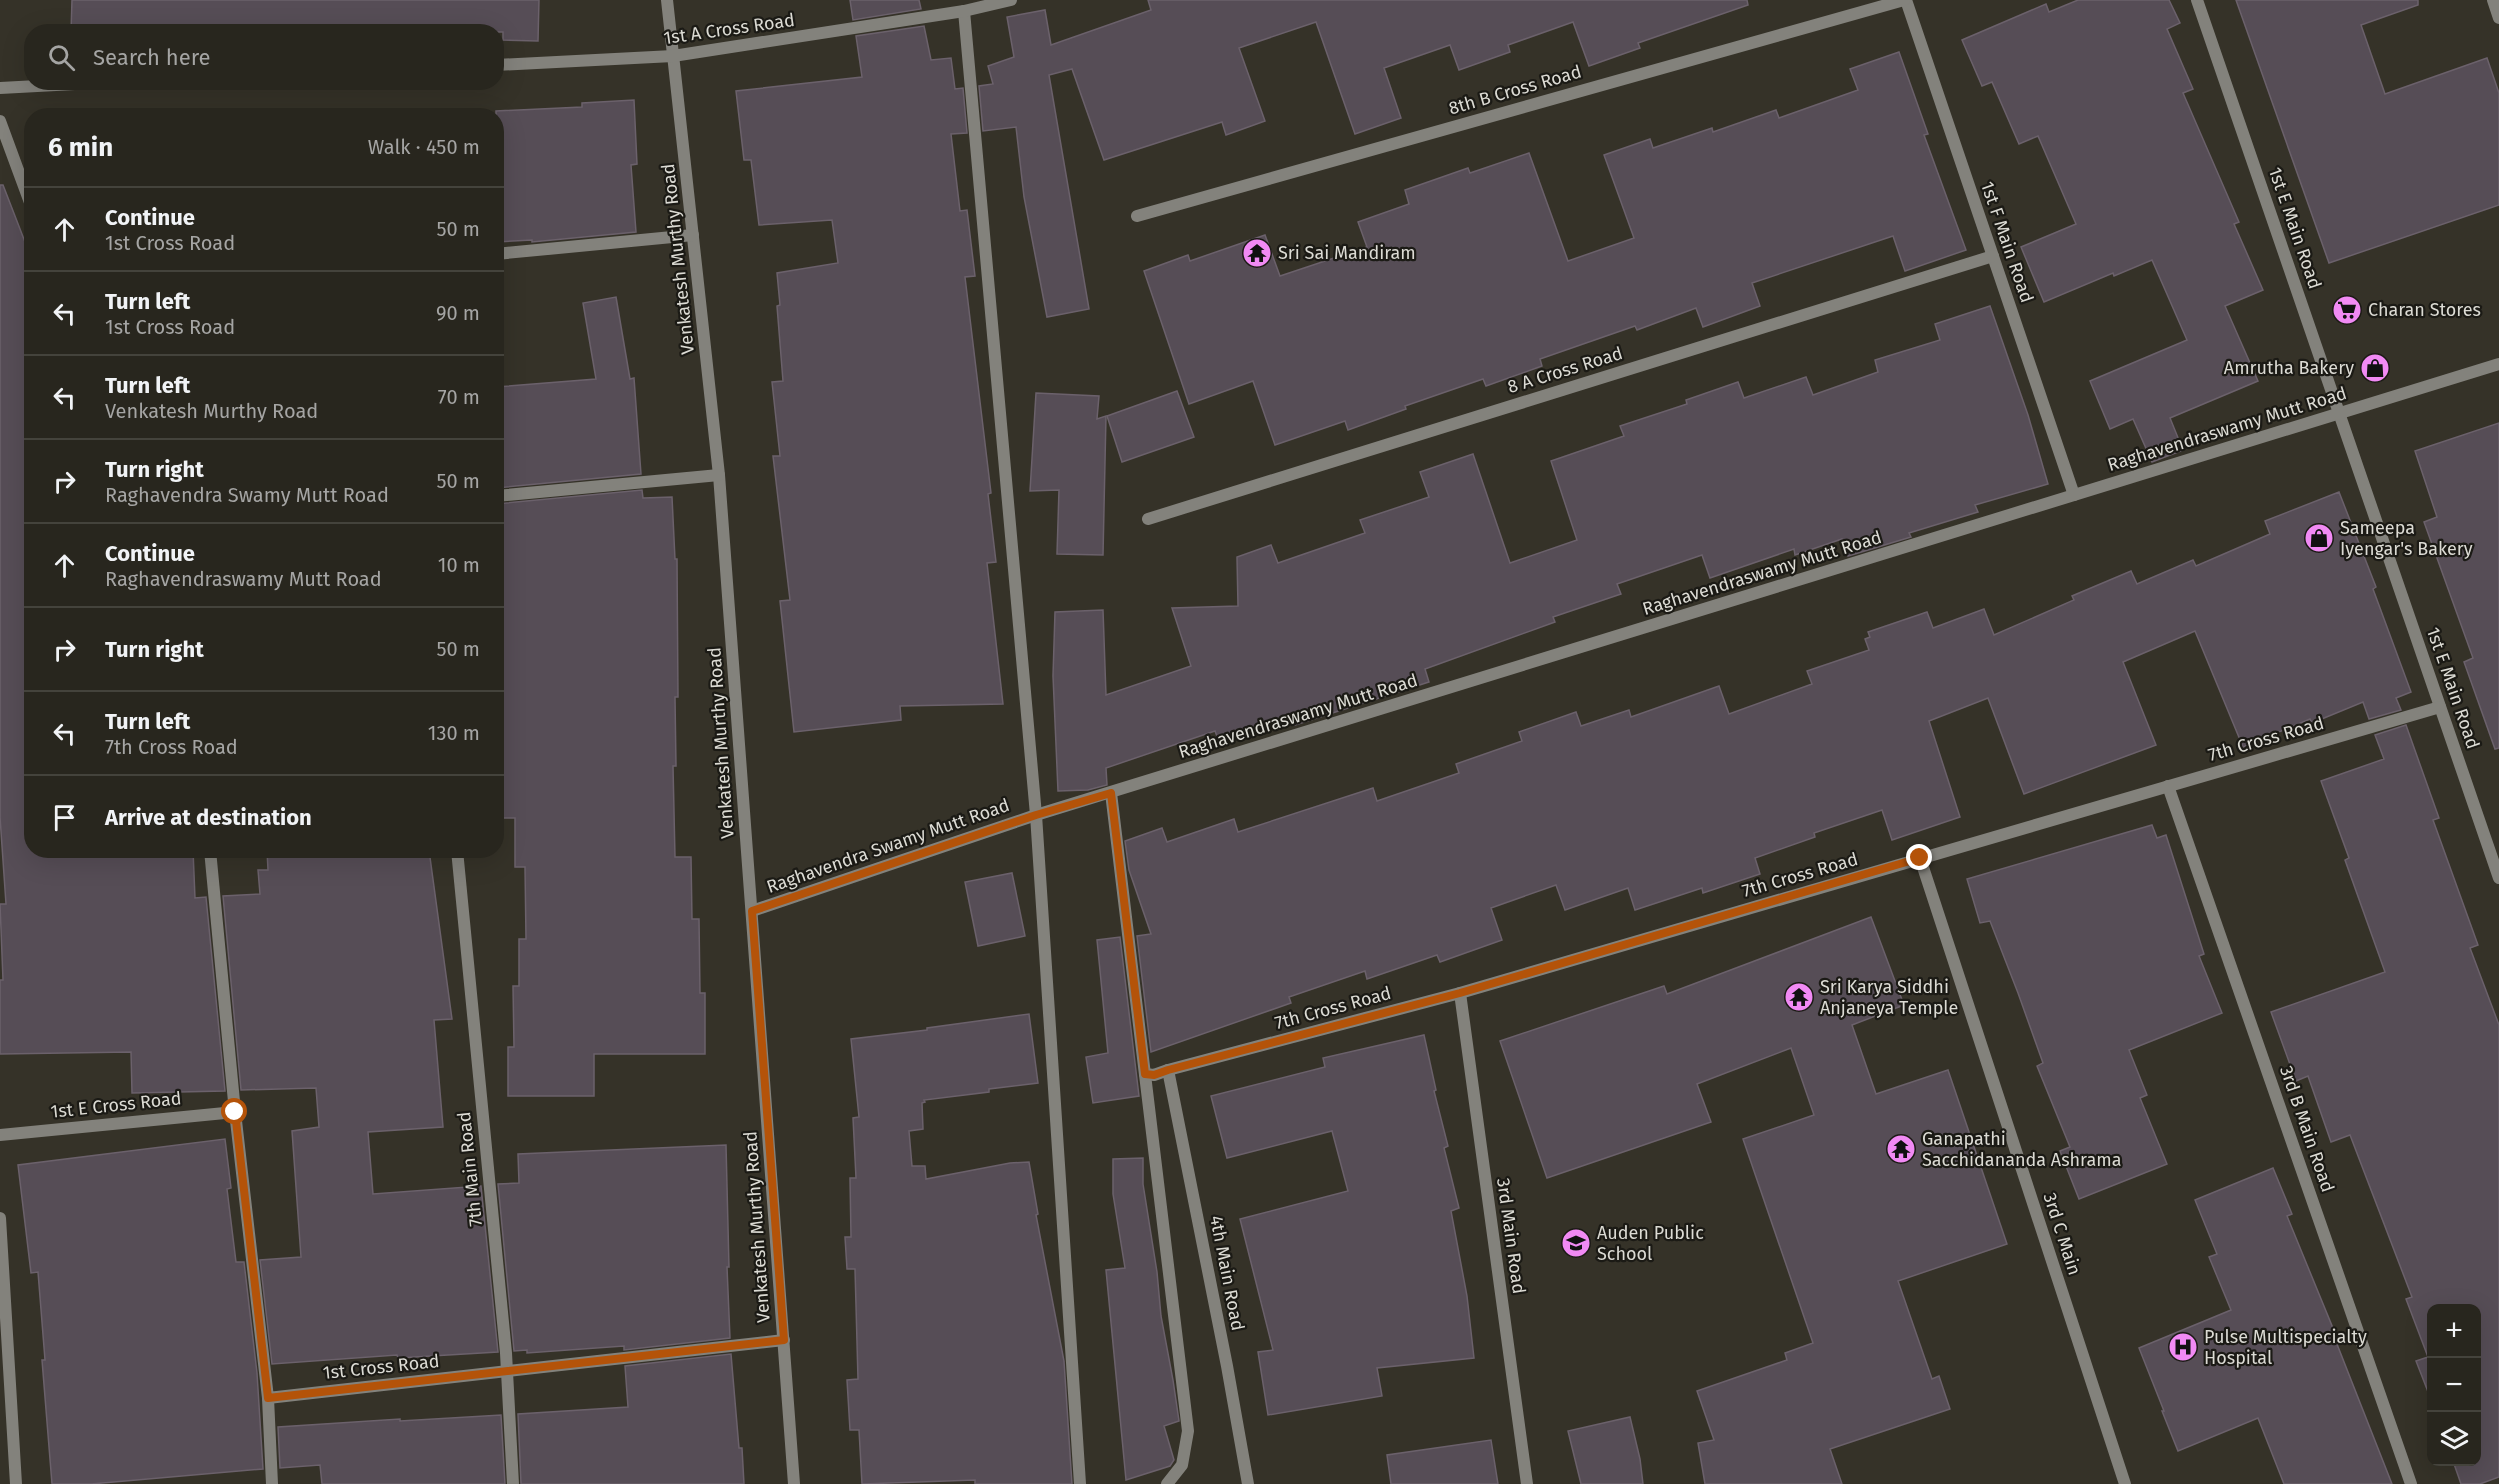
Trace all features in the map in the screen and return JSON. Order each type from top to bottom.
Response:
[{"type":"street","name":"Venkatesh Murthy Road","points":[[667,0],[719,475],[794,1484]]},
{"type":"street","name":"1st A Cross Road","points":[[504,65],[673,57],[964,10],[1011,0]]},
{"type":"street","name":"8th B Cross Road","points":[[1137,216],[1905,0]]},
{"type":"street","name":"1st F Main Road","points":[[1905,0],[2074,495]]},
{"type":"street","name":"1st E Main Road","points":[[2197,0],[2499,878]]},
{"type":"street","points":[[2493,0],[2499,18]]},
{"type":"street","points":[[964,10],[1036,815],[1080,1484]]},
{"type":"street","points":[[0,88],[24,87]]},
{"type":"street","points":[[0,121],[24,186]]},
{"type":"street","points":[[504,253],[693,235]]},
{"type":"street","name":"8 A Cross Road","points":[[1148,519],[1993,256]]},
{"type":"street","name":"Raghavendraswamy Mutt Road","points":[[1036,815],[2499,364]]},
{"type":"street","points":[[504,495],[719,475]]},
{"type":"street","name":"7th Cross Road","points":[[1145,1074],[1154,1075],[1460,993],[2440,707]]},
{"type":"street","name":"3rd B Main Road","points":[[2168,786],[2411,1484]]},
{"type":"street","points":[[1111,793],[1188,1431],[1182,1465],[1167,1484]]},
{"type":"street","name":"Raghavendra Swamy Mutt Road","points":[[752,911],[1036,815]]},
{"type":"street","points":[[211,858],[235,1112],[268,1398],[272,1484]]},
{"type":"street","name":"7th Main Road","points":[[458,858],[507,1371],[513,1484]]},
{"type":"street","name":"3rd C Main","points":[[1920,858],[2125,1484]]},
{"type":"street","name":"3rd Main Road","points":[[1460,993],[1527,1484]]},
{"type":"street","name":"4th Main Road","points":[[1168,1070],[1248,1484]]},
{"type":"street","name":"1st E Cross Road","points":[[0,1135],[235,1112]]},
{"type":"street","points":[[0,1218],[6,1396],[16,1484]]},
{"type":"street","name":"1st Cross Road","points":[[268,1398],[784,1340]]},
{"type":"building","points":[[72,0],[539,0],[538,41],[504,40],[504,24],[71,24]]},
{"type":"building","points":[[850,0],[919,0],[921,9],[853,20]]},
{"type":"building","points":[[1148,0],[1747,0],[1748,5],[1638,43],[1640,48],[1589,66],[1573,22],[1508,45],[1510,52],[1459,70],[1450,45],[1384,68],[1401,118],[1355,134],[1316,22],[1239,48],[1265,121],[1226,135],[1222,122],[1104,160],[1072,69],[1049,75],[1089,309],[1047,317],[1024,197],[1016,127],[983,131],[979,86],[993,84],[988,66],[1014,57],[1007,17],[1045,10],[1051,45],[1151,10]]},
{"type":"building","points":[[2078,0],[2169,0],[2180,23],[2167,29],[2193,89],[2183,93],[2239,222],[2234,224],[2263,290],[2225,306],[2258,381],[2170,418],[2183,450],[2152,462],[2133,419],[2110,429],[2090,381],[2187,340],[2152,260],[2114,276],[2113,273],[2044,302],[2021,247],[2076,224],[2038,136],[2019,144],[1992,82],[1982,86],[1962,40],[2046,4],[2049,12]]},
{"type":"building","points":[[2236,0],[2418,0],[2418,5],[2361,25],[2385,94],[2487,58],[2499,93],[2499,205],[2329,263]]},
{"type":"building","points":[[924,26],[931,60],[951,58],[955,89],[963,88],[967,133],[951,134],[960,211],[967,210],[975,276],[965,277],[991,493],[988,494],[996,562],[987,563],[1003,704],[900,706],[901,720],[794,732],[780,601],[790,600],[773,456],[780,456],[772,382],[783,381],[777,306],[780,305],[777,273],[838,263],[832,220],[759,225],[751,160],[744,160],[736,91],[862,77],[856,36]]},
{"type":"building","points":[[1899,52],[1928,134],[1924,135],[1966,250],[1905,271],[1893,236],[1752,283],[1760,306],[1703,327],[1696,308],[1637,330],[1635,326],[1540,359],[1542,366],[1486,386],[1483,379],[1405,406],[1406,409],[1348,430],[1345,421],[1275,445],[1253,381],[1189,404],[1144,271],[1188,255],[1190,261],[1265,235],[1280,276],[1367,247],[1358,222],[1409,204],[1405,190],[1468,168],[1470,173],[1529,153],[1568,261],[1634,238],[1604,155],[1650,139],[1653,148],[1712,128],[1713,132],[1776,110],[1779,118],[1858,90],[1850,69]]},
{"type":"building","points":[[634,100],[637,164],[631,165],[636,232],[532,242],[532,240],[504,242],[504,111],[582,107],[582,103]]},
{"type":"building","points":[[0,185],[3,185],[24,239],[24,858],[193,858],[195,898],[206,897],[225,1091],[132,1093],[131,1052],[0,1054],[0,980],[3,980],[0,904],[6,904],[0,817]]},
{"type":"building","points":[[616,297],[630,379],[634,378],[641,474],[504,487],[504,386],[596,379],[583,303]]},
{"type":"building","points":[[1990,306],[2028,415],[2048,484],[1975,505],[1978,512],[1909,533],[1911,537],[1848,556],[1842,539],[1795,555],[1794,549],[1710,578],[1702,555],[1617,584],[1621,594],[1553,617],[1555,622],[1425,669],[1429,682],[1295,725],[1292,715],[1218,739],[1215,731],[1106,768],[1107,785],[1088,790],[1058,791],[1053,676],[1055,612],[1103,610],[1106,695],[1191,666],[1172,608],[1238,606],[1237,557],[1271,545],[1278,563],[1365,533],[1360,520],[1429,497],[1420,472],[1473,454],[1510,563],[1577,540],[1551,461],[1624,436],[1620,426],[1687,404],[1686,400],[1738,382],[1744,398],[1806,377],[1813,395],[1878,372],[1875,360],[1940,340],[1935,324]]},
{"type":"building","points":[[1177,391],[1194,437],[1122,462],[1107,416]]},
{"type":"building","points":[[1036,393],[1099,396],[1097,419],[1106,416],[1103,555],[1057,554],[1059,490],[1030,491]]},
{"type":"building","points":[[2499,423],[2499,748],[2495,749],[2464,662],[2473,658],[2424,522],[2437,517],[2415,451]]},
{"type":"building","points":[[642,490],[643,498],[672,497],[675,559],[677,559],[678,697],[675,697],[676,766],[673,766],[675,857],[691,857],[692,919],[699,919],[700,993],[705,993],[705,1054],[594,1054],[594,1096],[508,1096],[508,1047],[514,1047],[513,986],[519,986],[519,939],[526,939],[525,867],[515,867],[515,818],[504,818],[504,503]]},
{"type":"building","points":[[2339,492],[2376,587],[2373,589],[2411,692],[2396,698],[2401,710],[2369,719],[2363,702],[2312,723],[2310,719],[2243,747],[2195,631],[2123,662],[2156,745],[2024,794],[1988,698],[1929,721],[1960,817],[1892,840],[1882,810],[1814,833],[1815,837],[1755,858],[1760,874],[1703,893],[1702,888],[1635,910],[1628,888],[1565,910],[1556,885],[1491,908],[1502,940],[1440,962],[1437,955],[1367,979],[1365,971],[1289,997],[1291,1003],[1151,1052],[1137,936],[1151,934],[1129,870],[1125,841],[1162,828],[1167,842],[1234,819],[1238,832],[1373,788],[1377,801],[1459,773],[1456,764],[1522,741],[1519,732],[1576,712],[1581,726],[1629,710],[1631,717],[1719,686],[1729,714],[1812,684],[1807,671],[1869,650],[1865,639],[1870,637],[1868,632],[1927,612],[1933,628],[1984,609],[1994,635],[2074,600],[2072,596],[2131,571],[2137,584],[2193,560],[2196,566],[2270,534],[2265,521]]},
{"type":"building","points":[[2406,725],[2439,818],[2433,820],[2478,945],[2470,948],[2499,1025],[2499,1477],[2480,1484],[2461,1484],[2455,1466],[2481,1466],[2481,1304],[2427,1304],[2427,1354],[2406,1299],[2412,1297],[2350,1135],[2331,1142],[2308,1076],[2296,1081],[2271,1012],[2385,972],[2345,860],[2349,858],[2321,781],[2384,759],[2375,735]]},
{"type":"building","points":[[2152,825],[2157,838],[2166,835],[2204,954],[2199,956],[2222,1013],[2129,1050],[2147,1095],[2140,1098],[2167,1164],[2079,1199],[2060,1151],[2070,1147],[2037,1066],[2043,1063],[1990,921],[1980,923],[1967,879]]},
{"type":"building","points":[[267,858],[430,858],[452,1019],[434,1020],[443,1127],[368,1132],[373,1194],[481,1186],[498,1352],[398,1358],[397,1355],[272,1364],[260,1260],[301,1257],[292,1131],[319,1127],[316,1088],[241,1090],[223,896],[260,894],[258,870],[268,870]]},
{"type":"building","points":[[1012,873],[1025,936],[978,946],[965,882]]},
{"type":"building","points":[[1871,917],[1904,1005],[1852,1025],[1876,1094],[1948,1070],[2007,1244],[1898,1281],[1932,1379],[1939,1376],[1950,1409],[1830,1449],[1842,1484],[1705,1484],[1698,1443],[1714,1440],[1697,1391],[1787,1360],[1785,1353],[1813,1343],[1743,1139],[1814,1115],[1791,1048],[1697,1084],[1711,1122],[1547,1178],[1500,1041],[1664,986],[1667,994]]},
{"type":"building","points":[[1120,937],[1139,1096],[1093,1103],[1086,1057],[1108,1053],[1097,940]]},
{"type":"building","points":[[1029,1014],[1038,1083],[924,1100],[925,1102],[922,1103],[923,1129],[909,1131],[912,1166],[925,1166],[926,1179],[1010,1163],[1029,1162],[1038,1214],[1036,1215],[1064,1361],[1072,1484],[975,1484],[975,1480],[862,1484],[859,1430],[850,1430],[847,1380],[858,1379],[855,1269],[847,1269],[845,1237],[851,1237],[850,1178],[856,1178],[853,1118],[859,1117],[851,1039]]},
{"type":"building","points":[[1424,1035],[1436,1090],[1434,1091],[1448,1146],[1444,1148],[1459,1208],[1451,1211],[1467,1296],[1474,1358],[1377,1368],[1382,1396],[1268,1415],[1258,1352],[1273,1350],[1240,1219],[1348,1191],[1332,1131],[1227,1158],[1211,1096],[1325,1067],[1323,1058]]},
{"type":"building","points":[[225,1139],[231,1188],[227,1189],[236,1262],[244,1262],[257,1373],[263,1469],[91,1484],[52,1484],[42,1360],[45,1360],[38,1272],[31,1273],[18,1165]]},
{"type":"building","points":[[726,1145],[730,1338],[624,1350],[624,1346],[527,1353],[527,1350],[514,1351],[498,1184],[519,1183],[518,1154]]},
{"type":"building","points":[[1143,1158],[1143,1184],[1157,1272],[1161,1316],[1179,1421],[1164,1426],[1174,1460],[1170,1466],[1126,1480],[1106,1270],[1125,1268],[1113,1194],[1113,1159]]},
{"type":"building","points":[[2273,1168],[2292,1214],[2287,1216],[2337,1338],[2335,1339],[2392,1484],[2284,1484],[2258,1418],[2178,1451],[2162,1411],[2164,1411],[2139,1348],[2231,1310],[2209,1257],[2217,1254],[2195,1200]]},
{"type":"building","points":[[731,1354],[744,1484],[521,1484],[518,1414],[628,1407],[625,1366]]},
{"type":"building","points":[[2427,1357],[2427,1389],[2416,1361]]},
{"type":"building","points":[[501,1415],[505,1484],[322,1484],[320,1465],[280,1468],[278,1427]]},
{"type":"building","points":[[1630,1417],[1640,1459],[1643,1484],[1581,1484],[1568,1431]]},
{"type":"building","points":[[1491,1440],[1498,1484],[1391,1484],[1387,1455]]},
{"type":"place","name":"Sri Sai Mandiram","points":[[1257,253]]},
{"type":"place","name":"Charan Stores","points":[[2347,310]]},
{"type":"place","name":"Amrutha Bakery","points":[[2375,368]]},
{"type":"place","name":"Sameepa Iyengar's Bakery","points":[[2319,538]]},
{"type":"place","name":"Sri Karya Siddhi Anjaneya Temple","points":[[1799,997]]},
{"type":"place","name":"Ganapathi Sacchidananda Ashrama","points":[[1901,1149]]},
{"type":"place","name":"Auden Public School","points":[[1576,1243]]},
{"type":"place","name":"Pulse Multispecialty Hospital","points":[[2183,1347]]},
{"type":"route","points":[[235,1112],[268,1398],[784,1340],[752,911],[1036,815],[1111,793],[1145,1074],[1154,1075],[1460,993],[1920,858]]}]
